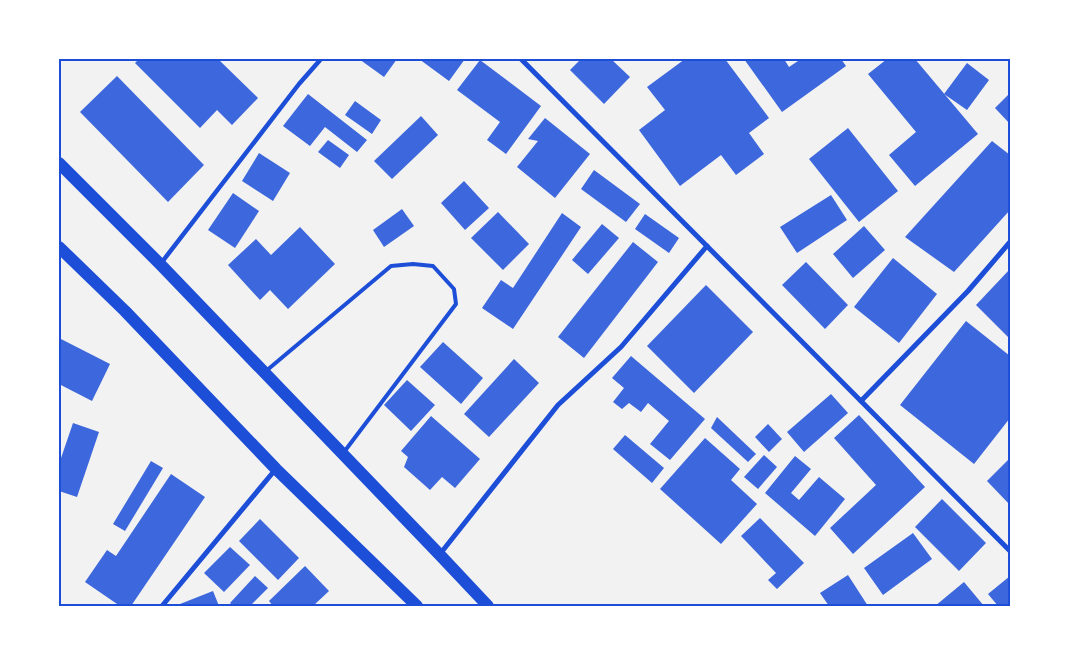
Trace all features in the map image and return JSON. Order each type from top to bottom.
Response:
[{"type":"main road","points":[[59,163],[160,264],[488,606]]},
{"type":"main road","points":[[59,247],[125,311],[276,469],[417,606]]},
{"type":"street","points":[[160,264],[299,84],[321,59]]},
{"type":"street","points":[[521,59],[1010,551]]},
{"type":"street","points":[[861,401],[968,291],[1010,242]]},
{"type":"street","points":[[439,554],[558,405],[621,347],[707,246]]},
{"type":"street","points":[[162,606],[276,469]]},
{"type":"lane","points":[[264,372],[391,266],[413,264],[433,266],[454,289],[456,304],[342,454]]},
{"type":"building","points":[[139,59],[218,59],[258,98],[232,125],[217,110],[200,128],[135,63]]},
{"type":"building","points":[[359,59],[397,59],[384,77]]},
{"type":"building","points":[[419,59],[465,59],[449,81]]},
{"type":"building","points":[[581,59],[611,59],[630,77],[604,104],[570,70]]},
{"type":"building","points":[[685,59],[725,59],[769,118],[749,133],[764,154],[736,175],[721,155],[680,186],[639,130],[665,110],[647,87]]},
{"type":"building","points":[[744,59],[784,59],[789,67],[801,59],[841,59],[846,66],[782,112]]},
{"type":"building","points":[[887,59],[915,59],[978,134],[915,186],[889,155],[916,132],[868,74]]},
{"type":"building","points":[[480,60],[541,106],[506,154],[487,140],[500,122],[457,90]]},
{"type":"building","points":[[967,63],[989,80],[967,110],[944,94]]},
{"type":"building","points":[[117,76],[204,165],[168,202],[80,112]]},
{"type":"building","points":[[1010,93],[1010,124],[995,108]]},
{"type":"building","points":[[308,94],[367,140],[357,152],[325,127],[310,146],[283,126]]},
{"type":"building","points":[[355,101],[381,120],[372,134],[345,115]]},
{"type":"building","points":[[421,116],[438,135],[392,179],[374,161]]},
{"type":"building","points":[[545,118],[590,154],[555,198],[517,167],[538,141],[528,139]]},
{"type":"building","points":[[848,128],[898,191],[859,222],[809,159]]},
{"type":"building","points":[[328,140],[349,155],[340,168],[318,152]]},
{"type":"building","points":[[992,141],[1010,155],[1010,210],[954,272],[905,237]]},
{"type":"building","points":[[259,153],[290,173],[273,201],[242,181]]},
{"type":"building","points":[[594,170],[640,204],[626,222],[581,189]]},
{"type":"building","points":[[464,181],[489,208],[465,230],[441,203]]},
{"type":"building","points":[[233,193],[259,211],[235,248],[208,230]]},
{"type":"building","points":[[831,195],[847,220],[797,253],[780,227]]},
{"type":"building","points":[[402,209],[414,226],[384,247],[373,230]]},
{"type":"building","points":[[498,212],[529,244],[503,270],[471,238]]},
{"type":"building","points":[[562,213],[581,227],[513,329],[482,308],[501,280],[513,288]]},
{"type":"building","points":[[645,214],[679,238],[669,253],[635,229]]},
{"type":"building","points":[[602,224],[619,238],[588,274],[572,260]]},
{"type":"building","points":[[864,226],[885,250],[853,278],[833,254]]},
{"type":"building","points":[[300,227],[335,264],[288,309],[270,290],[260,300],[228,265],[256,239],[271,255]]},
{"type":"building","points":[[633,242],[658,262],[584,358],[558,337]]},
{"type":"building","points":[[893,258],[937,294],[899,343],[854,307]]},
{"type":"building","points":[[806,262],[848,305],[825,329],[782,285]]},
{"type":"building","points":[[1010,269],[1010,339],[976,305]]},
{"type":"building","points":[[706,285],[753,332],[694,393],[647,346]]},
{"type":"building","points":[[966,321],[1010,356],[1010,418],[974,464],[900,405]]},
{"type":"building","points":[[59,338],[110,364],[92,401],[59,384]]},
{"type":"building","points":[[443,342],[483,378],[461,404],[420,367]]},
{"type":"building","points":[[631,356],[705,419],[670,460],[650,444],[669,421],[648,403],[641,412],[629,403],[622,409],[613,402],[624,388],[612,378]]},
{"type":"building","points":[[514,359],[539,383],[489,437],[464,414]]},
{"type":"building","points":[[407,380],[435,405],[411,431],[384,405]]},
{"type":"building","points":[[831,394],[848,413],[804,452],[787,432]]},
{"type":"building","points":[[859,415],[925,487],[853,554],[830,528],[876,485],[834,438]]},
{"type":"building","points":[[431,416],[480,459],[455,488],[442,477],[430,490],[404,467],[408,457],[401,451]]},
{"type":"building","points":[[717,417],[756,454],[748,462],[711,428]]},
{"type":"building","points":[[73,423],[99,432],[77,497],[59,491],[59,464]]},
{"type":"building","points":[[768,424],[782,439],[769,452],[755,437]]},
{"type":"building","points":[[625,435],[664,468],[652,483],[613,449]]},
{"type":"building","points":[[705,438],[740,469],[731,480],[757,504],[721,544],[660,489]]},
{"type":"building","points":[[764,455],[777,467],[758,489],[744,477]]},
{"type":"building","points":[[795,456],[811,469],[791,493],[799,500],[819,477],[845,499],[815,536],[765,493]]},
{"type":"building","points":[[1010,458],[1010,505],[987,481]]},
{"type":"building","points":[[151,461],[163,468],[125,531],[113,524]]},
{"type":"building","points":[[171,474],[205,497],[131,606],[120,606],[85,582],[107,550],[116,556]]},
{"type":"building","points":[[942,499],[986,543],[959,571],[915,527]]},
{"type":"building","points":[[760,518],[804,563],[777,589],[768,580],[776,573],[741,536]]},
{"type":"building","points":[[260,519],[299,558],[278,580],[239,541]]},
{"type":"building","points":[[913,533],[932,559],[883,595],[864,568]]},
{"type":"building","points":[[230,547],[250,565],[224,592],[204,573]]},
{"type":"building","points":[[305,566],[329,591],[313,606],[273,606],[269,601]]},
{"type":"building","points":[[848,575],[868,606],[829,606],[820,593]]},
{"type":"building","points":[[255,576],[268,588],[250,606],[233,606],[230,603]]},
{"type":"building","points":[[1010,576],[1010,606],[998,606],[988,594]]},
{"type":"building","points":[[964,582],[984,606],[935,606]]},
{"type":"building","points":[[213,591],[219,606],[181,606],[180,604]]}]
